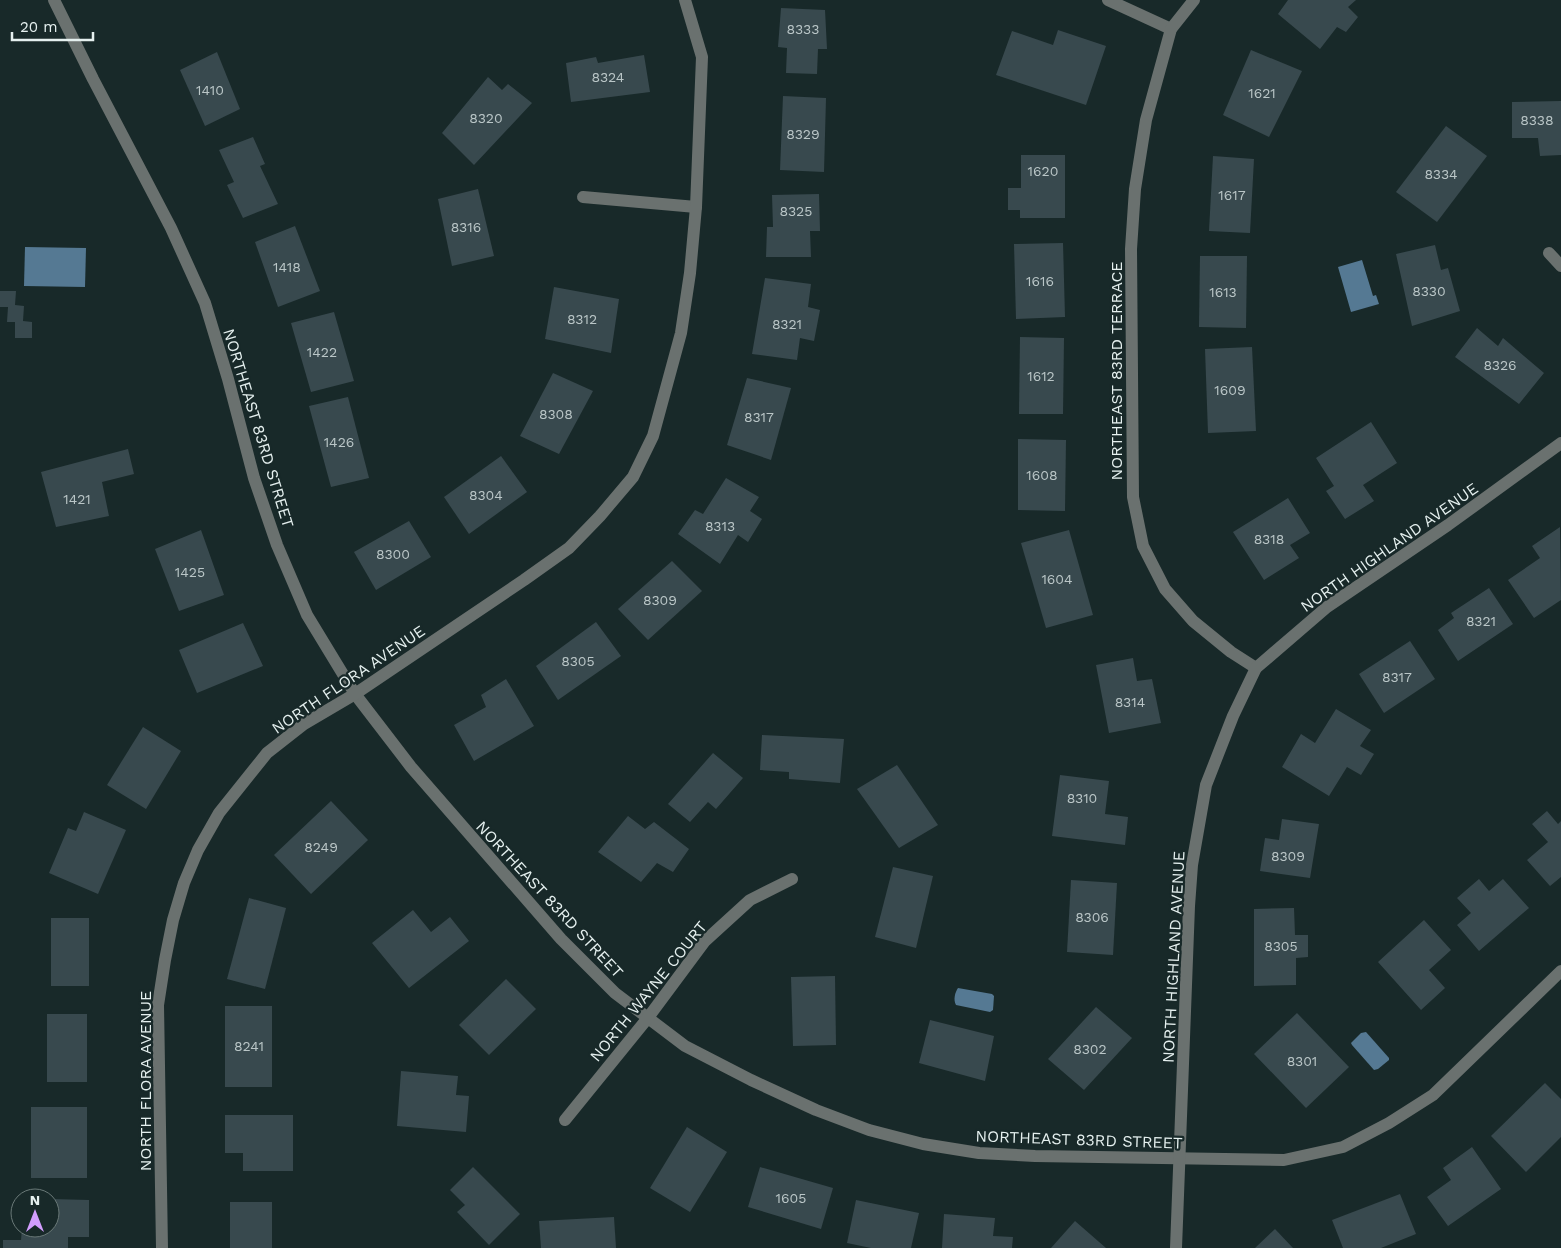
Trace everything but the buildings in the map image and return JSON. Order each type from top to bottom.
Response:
[{"type":"street","name":"NORTHEAST 83RD STREET","points":[[54,0],[93,80],[172,228],[204,303],[228,379],[254,478],[277,544],[307,615],[355,694],[416,774],[561,939],[615,993],[685,1046],[751,1080],[816,1110],[869,1130],[923,1144],[979,1153],[1016,1155],[1284,1160],[1343,1147],[1389,1123],[1433,1095],[1561,971]]},
{"type":"street","name":"NORTH FLORA AVENUE","points":[[162,1248],[158,1006],[173,920],[184,883],[198,850],[219,813],[267,753],[304,724],[355,694],[569,548],[600,516],[633,477],[653,436],[681,334],[690,273],[696,207],[702,57],[685,0]]},
{"type":"street","points":[[1108,0],[1171,29],[1194,0]]},
{"type":"street","name":"NORTHEAST 83RD TERRACE","points":[[1171,29],[1146,120],[1136,189],[1131,249],[1133,497],[1143,546],[1165,589],[1193,621],[1231,652],[1256,668]]},
{"type":"street","points":[[583,197],[696,207]]},
{"type":"street","points":[[1549,253],[1561,266]]},
{"type":"street","name":"NORTH HIGHLAND AVENUE","points":[[1176,1248],[1178,1158],[1192,865],[1206,785],[1233,716],[1256,668],[1327,608],[1448,525],[1561,443]]},
{"type":"street","name":"NORTH WAYNE COURT","points":[[565,1120],[648,1019],[705,941],[750,900],[792,879]]},
{"type":"water","points":[[25,247],[86,248],[85,287],[24,286]]},
{"type":"water","points":[[1362,260],[1373,296],[1376,295],[1379,304],[1351,312],[1338,267]]},
{"type":"water","points":[[958,988],[992,994],[994,996],[993,1010],[990,1012],[956,1005],[955,996]]},
{"type":"water","points":[[1366,1032],[1389,1058],[1378,1069],[1374,1070],[1351,1043],[1361,1033]]}]
